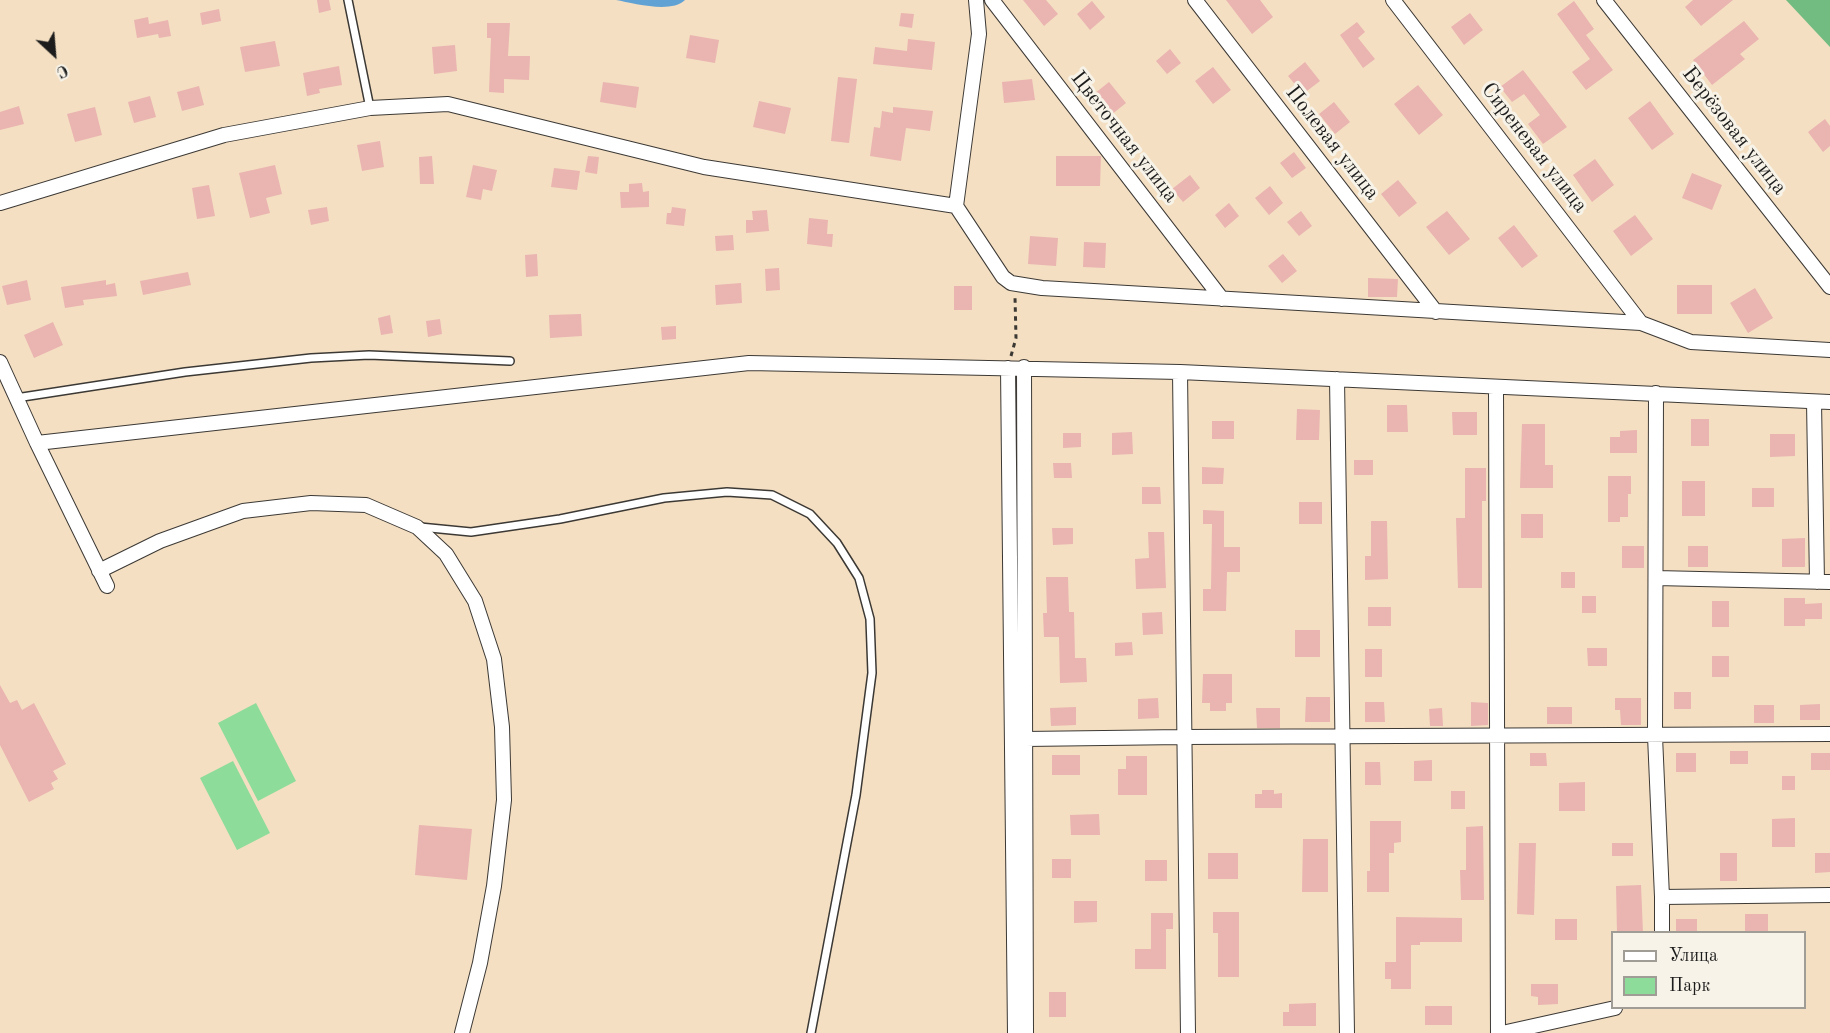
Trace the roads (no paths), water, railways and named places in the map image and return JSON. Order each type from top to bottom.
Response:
[{"type":"street","points":[[976,0],[980,34],[956,206],[1011,283],[1042,288],[1222,300],[1641,323],[1691,342],[1830,350]]},
{"type":"street","name":"Цветочная улица","points":[[992,0],[1222,300]]},
{"type":"street","name":"Полевая улица","points":[[1195,0],[1436,312]]},
{"type":"street","name":"Сиреневая улица","points":[[1393,0],[1641,323]]},
{"type":"street","name":"Берёзовая улица","points":[[1604,0],[1830,288]]},
{"type":"street","points":[[0,203],[224,135],[370,108],[448,104],[704,166],[956,206]]},
{"type":"street","points":[[0,362],[107,586]]},
{"type":"street","points":[[37,443],[749,363],[1180,372],[1830,402]]},
{"type":"street","points":[[1024,367],[1026,1033]]},
{"type":"street","points":[[1008,368],[1015,1033]]},
{"type":"street","points":[[1180,372],[1188,1033]]},
{"type":"street","points":[[1337,379],[1347,1033]]},
{"type":"street","points":[[1496,387],[1500,1033],[1611,1009]]},
{"type":"street","points":[[1656,393],[1655,736],[1662,931]]},
{"type":"street","points":[[1656,579],[1823,582],[1814,402]]},
{"type":"street","points":[[99,571],[160,541],[243,511],[310,503],[366,505],[417,527],[446,554],[475,601],[494,658],[502,727],[504,800],[494,886],[480,963],[462,1033]]},
{"type":"street","points":[[1025,739],[1830,734]]},
{"type":"street","points":[[1662,897],[1830,895]]},
{"type":"lane","points":[[348,0],[370,108]]},
{"type":"lane","points":[[16,398],[185,372],[311,358],[369,355],[510,361]]},
{"type":"lane","points":[[417,527],[471,532],[560,519],[664,498],[727,492],[772,495],[810,514],[837,543],[859,578],[870,619],[872,674],[856,795],[811,1033]]},
{"type":"water","points":[[616,0],[685,0],[679,4],[661,7]]}]
